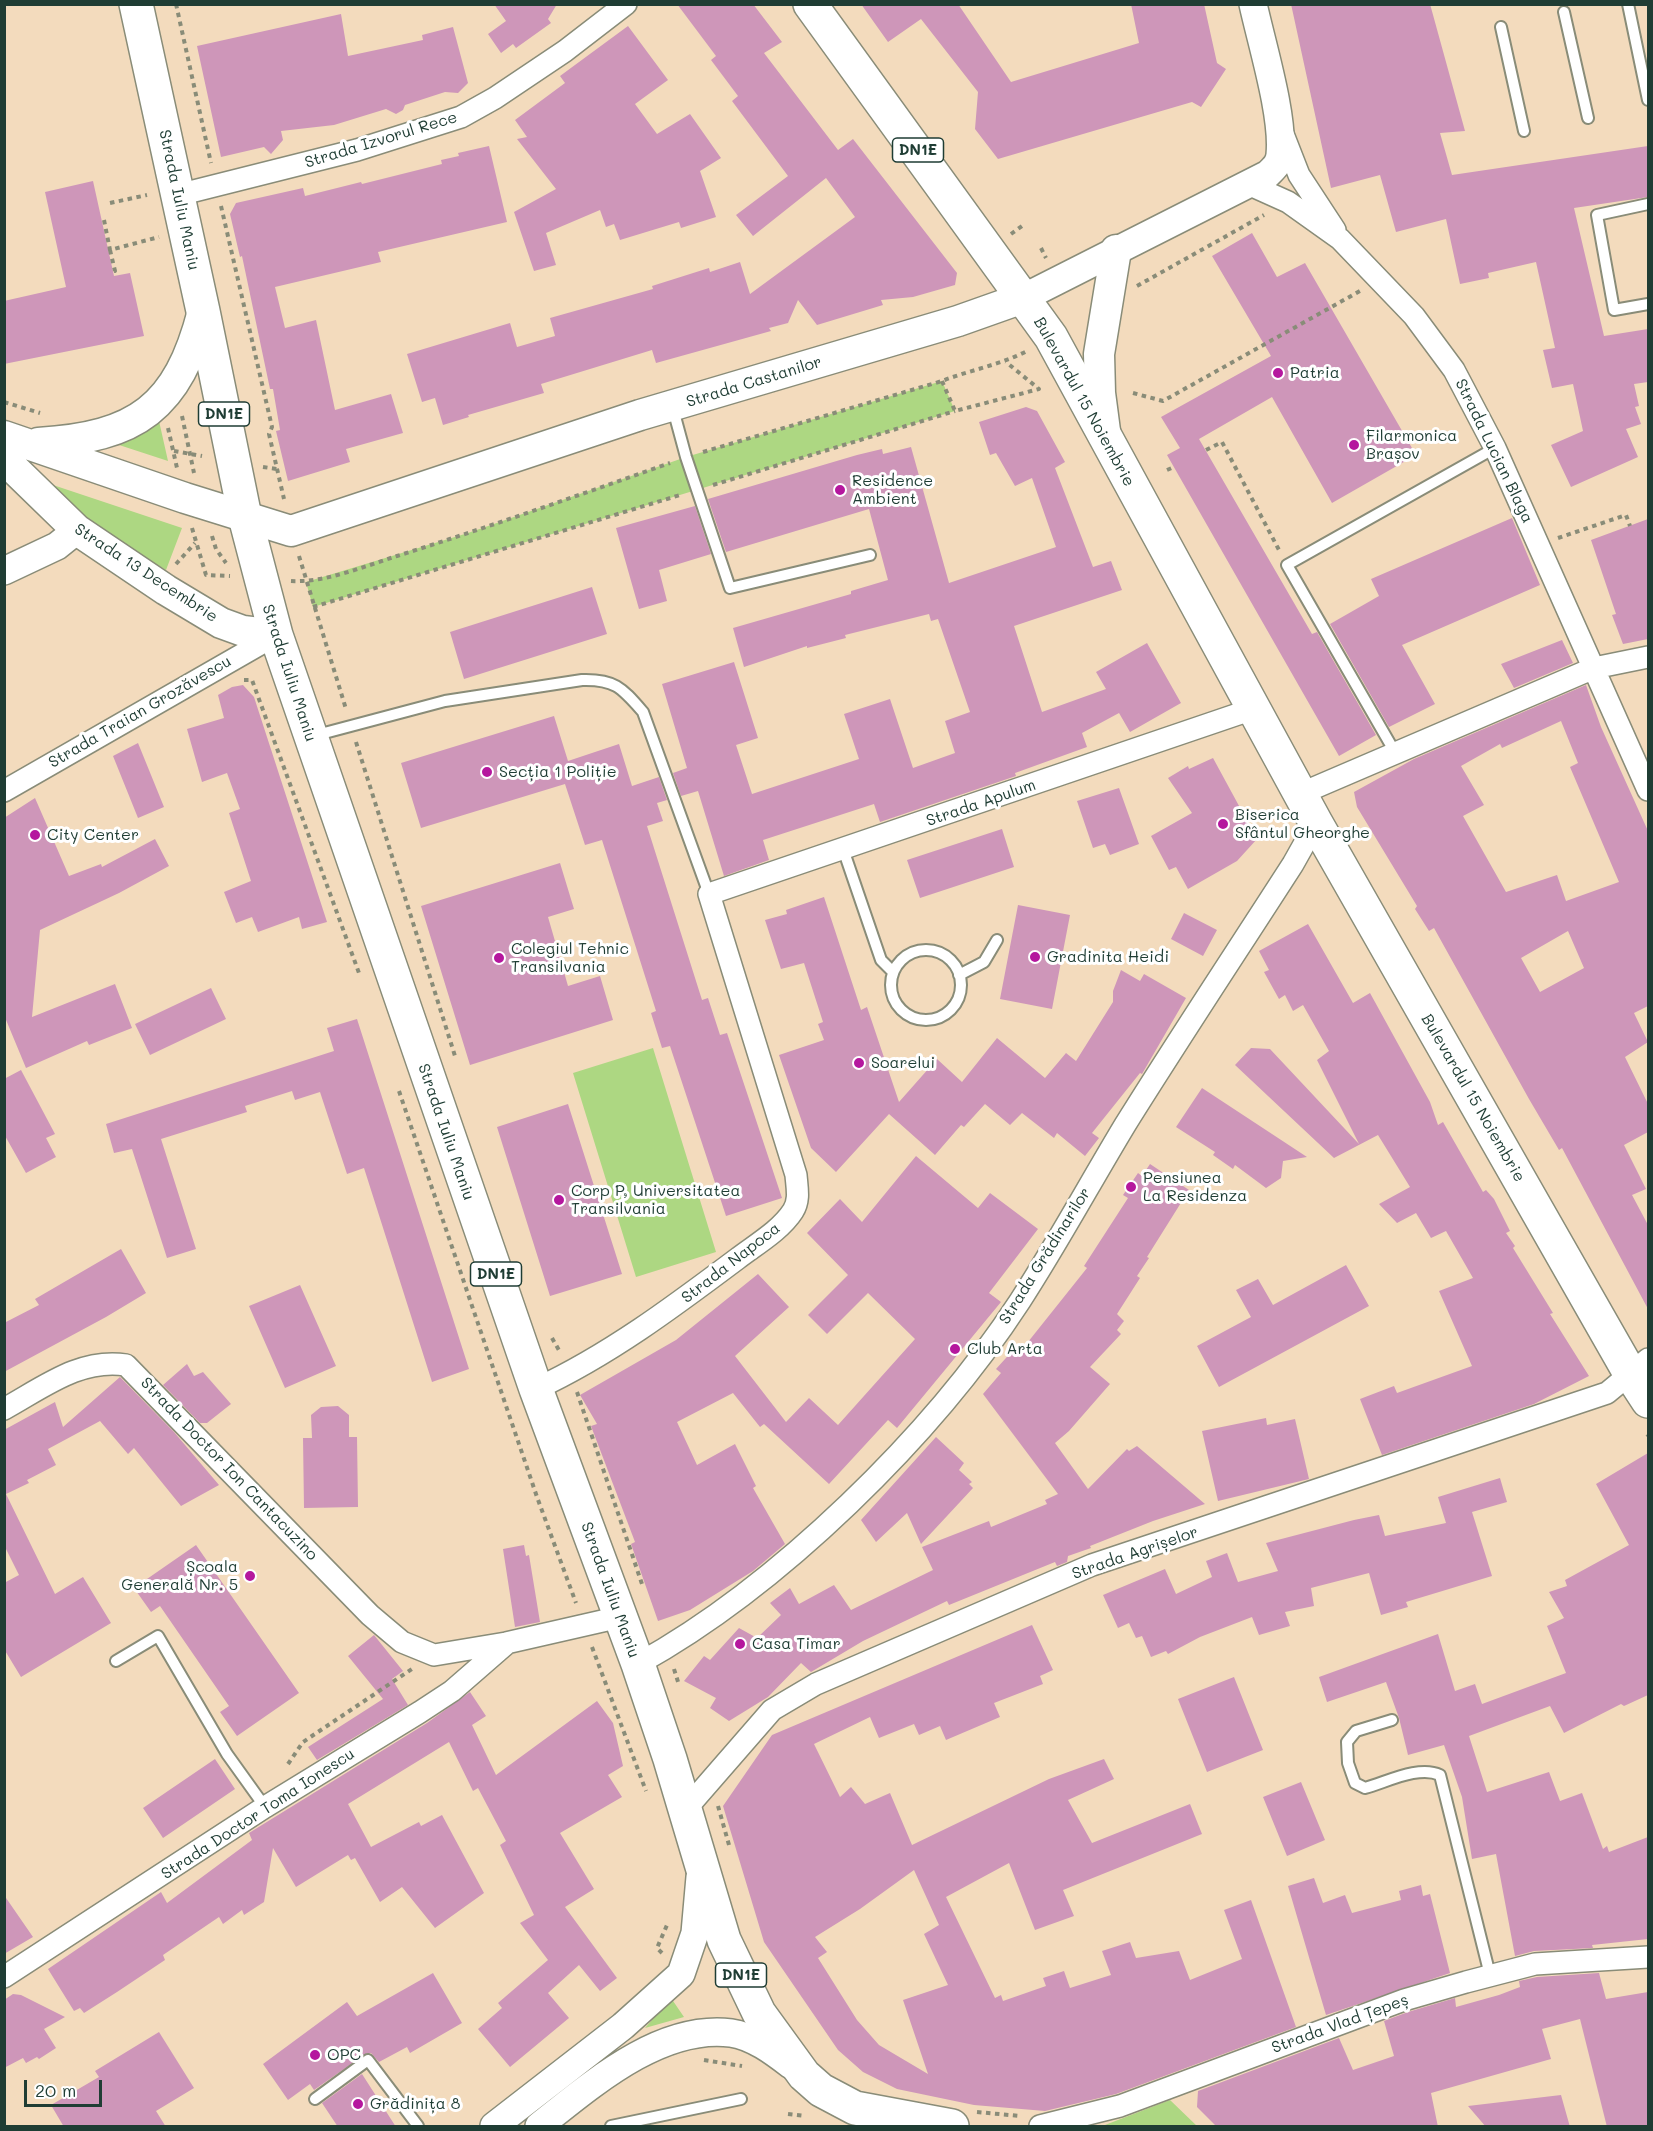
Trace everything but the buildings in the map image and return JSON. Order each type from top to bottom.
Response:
[{"type":"main road","name":"Strada Iuliu Maniu","points":[[136,4],[166,194],[203,310],[245,517],[276,635],[309,737],[536,1389],[638,1664],[724,1940],[759,2013],[804,2075],[829,2095],[855,2108],[952,2127]]},
{"type":"main road","name":"Bulevardul 15 Noiembrie","points":[[810,4],[1051,338],[1316,823],[1643,1378]]},
{"type":"main road","points":[[1106,440],[1100,393],[1100,354],[1116,250]]},
{"type":"main road","name":"Strada Castanilor","points":[[245,517],[291,531],[672,406],[958,321],[1023,298]]},
{"type":"main road","points":[[12,446],[88,438],[114,430],[138,418],[162,400],[184,369],[203,310]]},
{"type":"main road","points":[[12,446],[245,517]]},
{"type":"main road","name":"Strada 13 Decembrie","points":[[12,446],[77,530],[181,600],[221,623],[243,631],[276,635]]},
{"type":"street","name":"Strada Izvorul Rece","points":[[166,194],[357,150],[461,117],[495,98],[565,51],[626,4]]},
{"type":"street","points":[[1253,4],[1279,125],[1299,176],[1340,239]]},
{"type":"street","name":"Strada Castanilor","points":[[1023,298],[1268,174],[1276,166],[1280,156],[1279,125]]},
{"type":"street","name":"Strada Lucian Blaga","points":[[1248,184],[1288,202],[1340,239],[1414,316],[1454,370],[1495,448],[1648,790]]},
{"type":"street","points":[[4,571],[57,546],[77,530]]},
{"type":"street","name":"Strada Traian Grozăvescu","points":[[4,791],[227,660],[276,635]]},
{"type":"street","points":[[1300,794],[1594,668],[1648,657]]},
{"type":"street","name":"Strada Apulum","points":[[709,894],[1253,709]]},
{"type":"street","name":"Strada Grădinarilor","points":[[638,1664],[668,1647],[736,1599],[814,1536],[898,1451],[961,1382],[1019,1302],[1126,1124],[1293,864],[1316,823]]},
{"type":"street","name":"Strada Napoca","points":[[536,1389],[571,1373],[672,1308],[772,1232],[794,1209],[798,1195],[796,1175],[709,894]]},
{"type":"street","name":"Strada Doctor Ion Cantacuzino","points":[[4,1409],[83,1366],[106,1361],[126,1365],[370,1615],[402,1642],[434,1655]]},
{"type":"street","name":"Strada Agrișelor","points":[[685,1810],[772,1710],[816,1684],[1092,1566],[1607,1393],[1643,1378]]},
{"type":"street","points":[[452,1691],[450,1675],[434,1655],[506,1643],[620,1617]]},
{"type":"street","name":"Strada Doctor Toma Ionescu","points":[[4,1977],[269,1804],[452,1691],[506,1643]]},
{"type":"street","points":[[494,2127],[623,2026],[681,1974],[695,1933],[701,1863]]},
{"type":"street","name":"Strada Vlad Țepeș","points":[[1040,2127],[1120,2106],[1404,2000],[1535,1964],[1648,1957]]},
{"type":"street","points":[[539,2126],[581,2093],[646,2050],[678,2037],[703,2033],[732,2033],[773,2051],[804,2075]]},
{"type":"lane","points":[[1629,4],[1648,100]]},
{"type":"lane","points":[[1564,12],[1588,118]]},
{"type":"lane","points":[[1501,27],[1524,131]]},
{"type":"lane","points":[[1648,204],[1597,215],[1614,310],[1648,304]]},
{"type":"lane","points":[[672,406],[686,457],[730,588],[870,555]]},
{"type":"lane","points":[[1396,754],[1287,565],[1495,448]]},
{"type":"lane","points":[[309,737],[445,701],[582,680],[603,679],[623,689],[643,712],[709,894]]},
{"type":"lane","points":[[843,849],[882,960],[893,972]]},
{"type":"lane","points":[[959,975],[984,962],[997,940]]},
{"type":"lane","points":[[927,950],[947,957],[959,975],[958,999],[952,1009],[942,1017],[918,1020],[907,1015],[895,1002],[890,984],[893,972],[906,955],[927,950]]},
{"type":"lane","points":[[116,1661],[158,1636],[227,1754],[269,1804]]},
{"type":"lane","points":[[1392,1720],[1356,1731],[1347,1742],[1348,1763],[1355,1783],[1365,1788],[1414,1773],[1431,1771],[1440,1775],[1490,1976]]},
{"type":"lane","points":[[315,2099],[368,2060],[418,2127]]},
{"type":"lane","points":[[611,2127],[741,2100]]},
{"type":"lane","points":[[539,2126],[556,2127]]},
{"type":"path","points":[[110,203],[166,194]]},
{"type":"path","points":[[1135,287],[1211,242],[1288,202]]},
{"type":"path","points":[[104,220],[115,271],[113,271]]},
{"type":"path","points":[[108,234],[108,241]]},
{"type":"path","points":[[110,250],[166,236]]},
{"type":"path","points":[[1133,393],[1163,401],[1379,280]]},
{"type":"path","points":[[196,542],[206,575],[306,582],[468,533],[686,457],[942,381],[978,367],[1006,362],[1051,338]]},
{"type":"path","points":[[313,608],[955,411],[1039,388],[1006,362]]},
{"type":"path","points":[[942,381],[955,411]]},
{"type":"path","points":[[162,400],[184,498]]},
{"type":"path","points":[[1206,450],[1222,442],[1287,565]]},
{"type":"path","points":[[1167,471],[1174,467]]},
{"type":"path","points":[[1539,544],[1626,515],[1630,526]]},
{"type":"path","points":[[227,660],[238,679],[252,680],[360,977]]},
{"type":"path","points":[[399,1089],[537,1497],[649,1798]]},
{"type":"path","points":[[269,1804],[290,1761],[303,1742],[434,1655]]},
{"type":"path","points":[[671,1916],[657,1948],[681,1974]]},
{"type":"path","points":[[703,2033],[704,2062],[746,2066]]},
{"type":"path","points":[[788,2114],[812,2117]]},
{"type":"green space","points":[[942,381],[955,411],[313,607],[306,582],[468,533],[686,457]]},
{"type":"green space","points":[[157,412],[168,461],[113,443]]},
{"type":"green space","points":[[47,483],[182,528],[166,570],[80,519]]},
{"type":"green space","points":[[653,1048],[716,1252],[636,1277],[573,1073]]},
{"type":"green space","points":[[671,1998],[684,2017],[645,2028]]},
{"type":"green space","points":[[1170,2100],[1197,2126],[1104,2126],[1105,2125]]},
{"type":"place","name":"Patria","points":[[1278,373]]},
{"type":"place","name":"Filarmonica Brașov","points":[[1354,445]]},
{"type":"place","name":"Residence Ambient","points":[[840,490]]},
{"type":"place","name":"Secția 1 Poliție","points":[[487,772]]},
{"type":"place","name":"Biserica Sfântul Gheorghe","points":[[1223,824]]},
{"type":"place","name":"City Center","points":[[35,835]]},
{"type":"place","name":"Gradinita Heidi","points":[[1035,957]]},
{"type":"place","name":"Colegiul Tehnic Transilvania","points":[[499,958]]},
{"type":"place","name":"Soarelui","points":[[859,1063]]},
{"type":"place","name":"Pensiunea La Residenza","points":[[1131,1187]]},
{"type":"place","name":"Corp P, Universitatea Transilvania","points":[[559,1200]]},
{"type":"place","name":"Club Arta","points":[[955,1349]]},
{"type":"place","name":"Școala Generală Nr. 5","points":[[250,1576]]},
{"type":"place","name":"Casa Timar","points":[[740,1644]]},
{"type":"place","name":"OPC","points":[[315,2055]]},
{"type":"place","name":"Grădinița 8","points":[[358,2104]]}]
